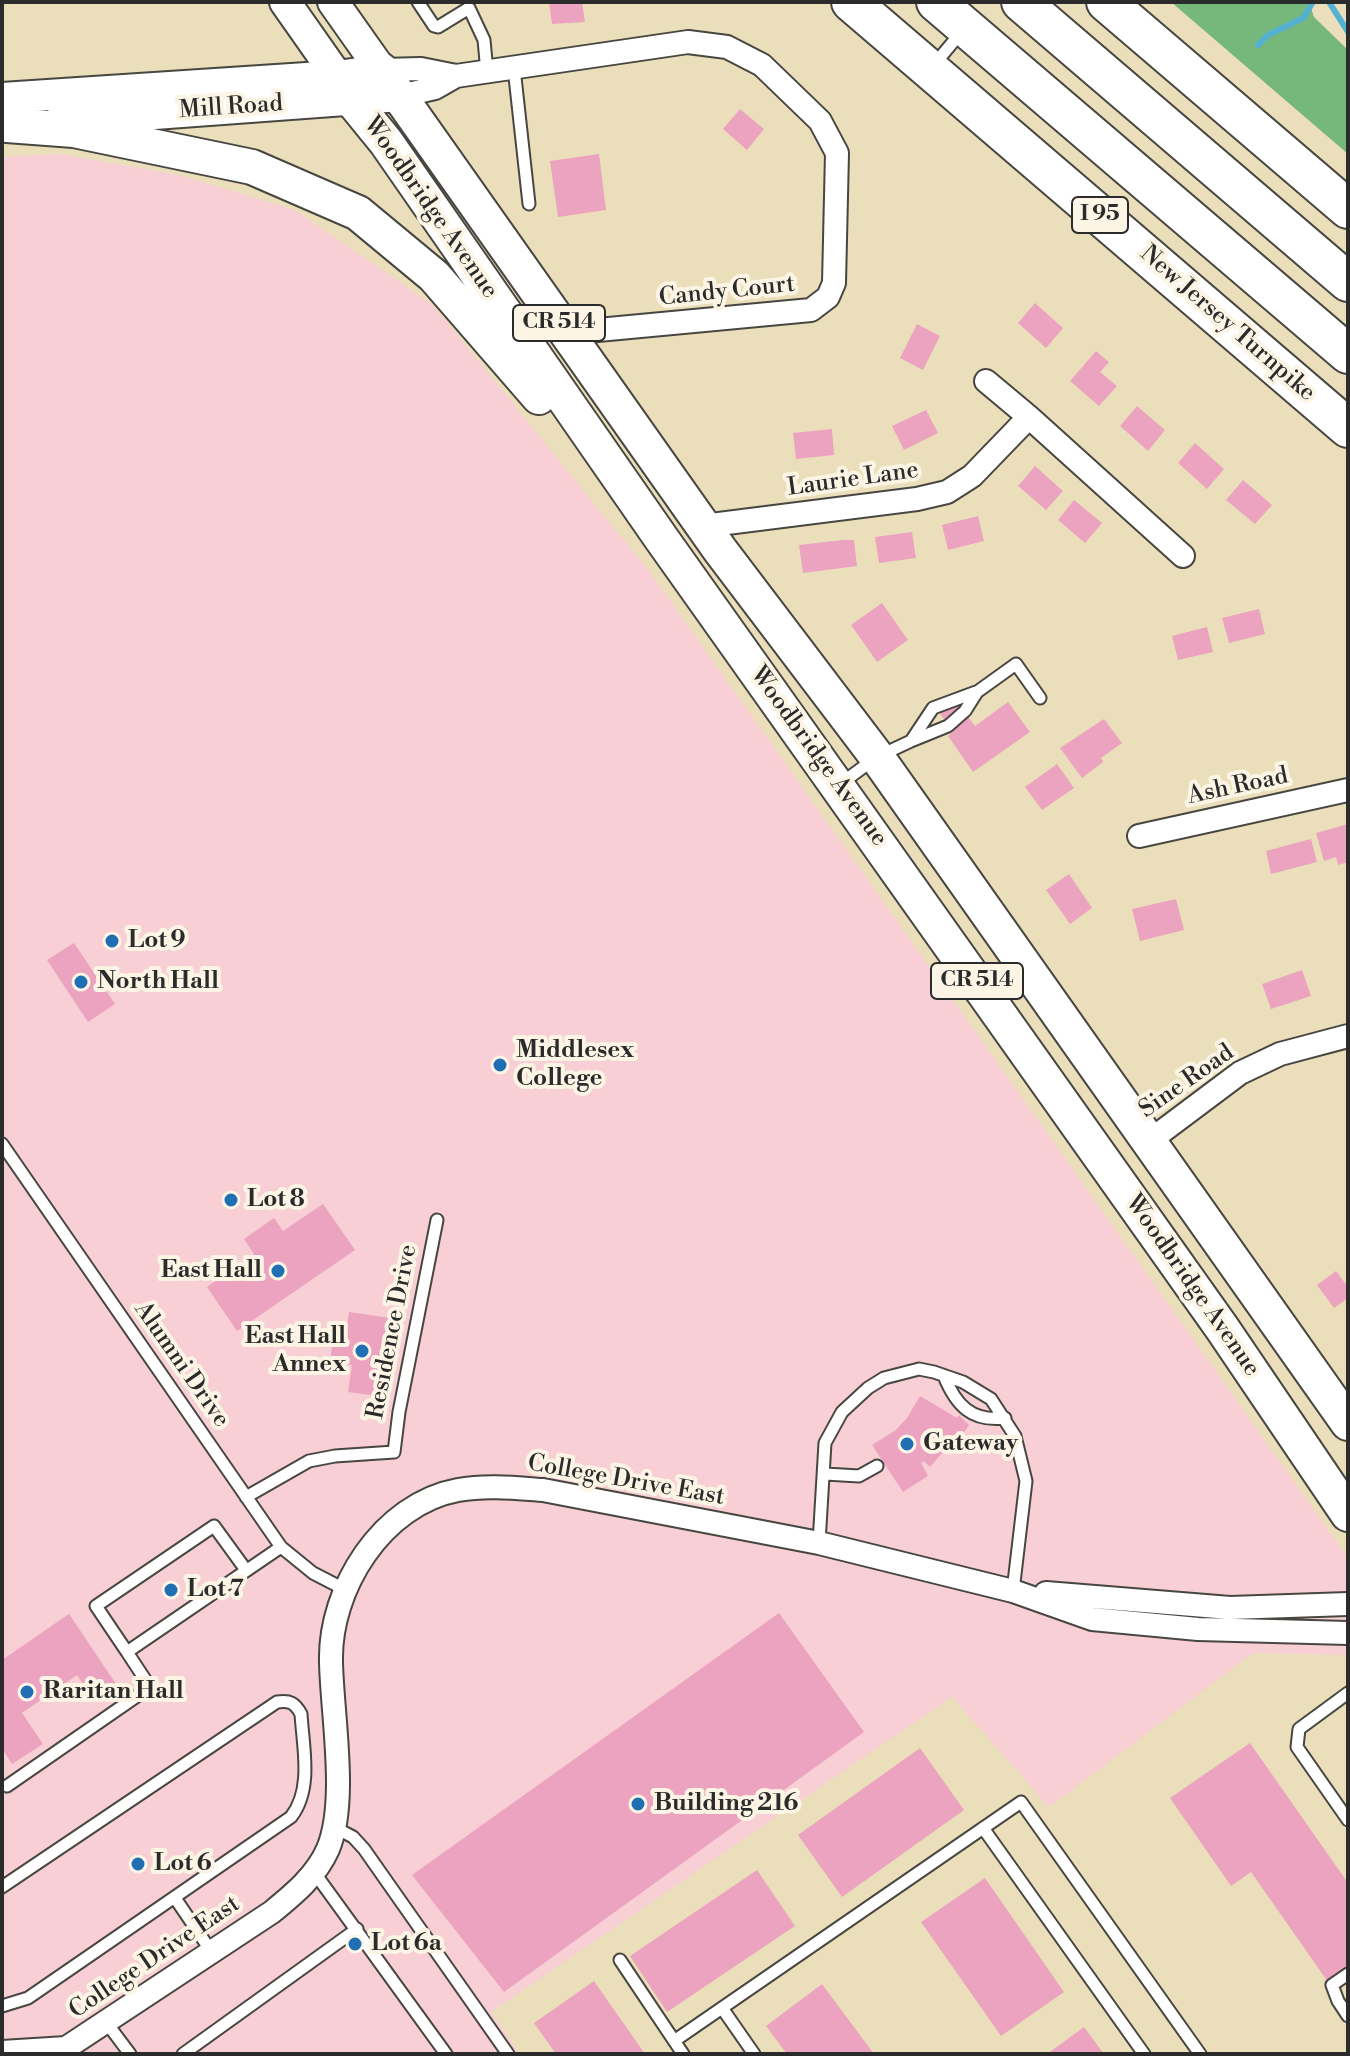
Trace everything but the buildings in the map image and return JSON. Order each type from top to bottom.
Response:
[{"type":"highway","name":"New Jersey Turnpike","points":[[851,2],[1348,428]]},
{"type":"highway","name":"I 95","points":[[936,2],[1348,354]]},
{"type":"highway","points":[[1021,2],[1348,282]]},
{"type":"highway","points":[[1106,2],[1348,209]]},
{"type":"main road","name":"Woodbridge Avenue","points":[[390,83],[703,526],[877,757],[1348,1423]]},
{"type":"main road","name":"Woodbridge Avenue","points":[[344,88],[386,142],[661,538],[1222,1328],[1348,1514]]},
{"type":"main road","points":[[4,116],[252,167],[358,213],[434,276],[661,538]]},
{"type":"main road","points":[[1222,1328],[1296,1404],[1348,1474]]},
{"type":"street","name":"Woodbridge Avenue","points":[[285,2],[344,88]]},
{"type":"street","name":"Woodbridge Avenue","points":[[333,2],[390,83]]},
{"type":"street","name":"Mill Road","points":[[390,83],[421,69],[456,76],[688,42],[727,47]]},
{"type":"street","name":"Candy Court","points":[[566,333],[811,310],[828,297],[834,283],[837,153],[820,121],[762,65],[727,47]]},
{"type":"street","name":"Mill Road","points":[[4,116],[390,83],[435,88],[456,76]]},
{"type":"street","points":[[986,381],[1183,556]]},
{"type":"street","name":"Laurie Lane","points":[[703,526],[917,499],[947,492],[972,476],[1029,417]]},
{"type":"street","name":"Ash Road","points":[[1139,836],[1348,790]]},
{"type":"street","name":"Sine Road","points":[[1148,1142],[1240,1073],[1280,1054],[1348,1036]]},
{"type":"street","name":"College Drive East","points":[[2,2052],[66,2051],[272,1912],[298,1891],[314,1872],[328,1848],[334,1827],[337,1794],[330,1658],[333,1626],[344,1589],[376,1540],[393,1523],[416,1505],[459,1490],[500,1487],[543,1490],[819,1543],[1013,1591],[1092,1619],[1198,1629],[1348,1633]]},
{"type":"street","points":[[1013,1591],[1230,1608],[1348,1604]]},
{"type":"lane","points":[[418,2],[434,26],[438,27],[469,4],[484,40],[487,72]]},
{"type":"lane","points":[[930,69],[966,27]]},
{"type":"lane","points":[[514,68],[529,204]]},
{"type":"lane","points":[[911,741],[933,708],[977,692],[1016,664],[1040,698]]},
{"type":"lane","points":[[838,785],[877,757],[948,726],[965,711],[977,692]]},
{"type":"lane","name":"Alumni Drive","points":[[2,1144],[281,1547],[313,1573],[344,1589]]},
{"type":"lane","name":"Residence Drive","points":[[246,1497],[309,1461],[394,1452],[437,1220]]},
{"type":"lane","points":[[819,1543],[825,1443],[842,1412],[884,1378],[919,1369],[963,1382],[991,1399],[1020,1448],[1026,1481],[1013,1591]]},
{"type":"lane","points":[[944,1376],[960,1405],[982,1418],[1005,1418]]},
{"type":"lane","points":[[825,1474],[859,1476],[877,1466]]},
{"type":"lane","points":[[7,1786],[150,1687],[96,1606],[214,1526],[246,1570]]},
{"type":"lane","points":[[127,1652],[281,1547]]},
{"type":"lane","points":[[1348,1693],[1299,1729],[1297,1747],[1348,1820]]},
{"type":"lane","points":[[2,1887],[277,1702],[296,1704],[301,1714],[305,1781],[298,1809],[291,1817],[28,1998],[2,2006]]},
{"type":"lane","points":[[674,2041],[1021,1802],[1200,2054]]},
{"type":"lane","points":[[334,1827],[353,1837],[364,1849],[508,2054]]},
{"type":"lane","points":[[983,1828],[1144,2054]]},
{"type":"lane","points":[[314,1872],[446,2054]]},
{"type":"lane","points":[[175,1898],[211,1951]]},
{"type":"lane","points":[[183,2054],[357,1929]]},
{"type":"lane","points":[[620,1960],[683,2054]]},
{"type":"lane","points":[[1348,1974],[1332,1985],[1348,2016]]},
{"type":"lane","points":[[722,2008],[754,2054]]},
{"type":"lane","points":[[106,2022],[130,2054]]},
{"type":"shaded area","name":"Middlesex College","points":[[60,154],[179,175],[295,210],[433,305],[649,571],[1348,1558],[1348,1655],[1253,1653],[1049,1807],[952,1697],[491,2012],[520,2054],[2,2054],[2,157]]},
{"type":"green space","points":[[1171,2],[1309,2],[1314,17],[1348,50],[1348,154]]},
{"type":"waterway","points":[[1258,45],[1268,35],[1303,18],[1313,2]]},
{"type":"waterway","points":[[1329,2],[1348,32]]},
{"type":"place","name":"Lot 9","points":[[112,941]]},
{"type":"place","name":"North Hall","points":[[81,982]]},
{"type":"place","name":"Middlesex College","points":[[500,1065]]},
{"type":"place","name":"Lot 8","points":[[231,1200]]},
{"type":"place","name":"East Hall","points":[[278,1271]]},
{"type":"place","name":"East Hall Annex","points":[[362,1351]]},
{"type":"place","name":"Gateway","points":[[907,1444]]},
{"type":"place","name":"Lot 7","points":[[171,1590]]},
{"type":"place","name":"Raritan Hall","points":[[27,1692]]},
{"type":"place","name":"Building 216","points":[[638,1804]]},
{"type":"place","name":"Lot 6","points":[[138,1864]]},
{"type":"place","name":"Lot 6a","points":[[355,1944]]}]
